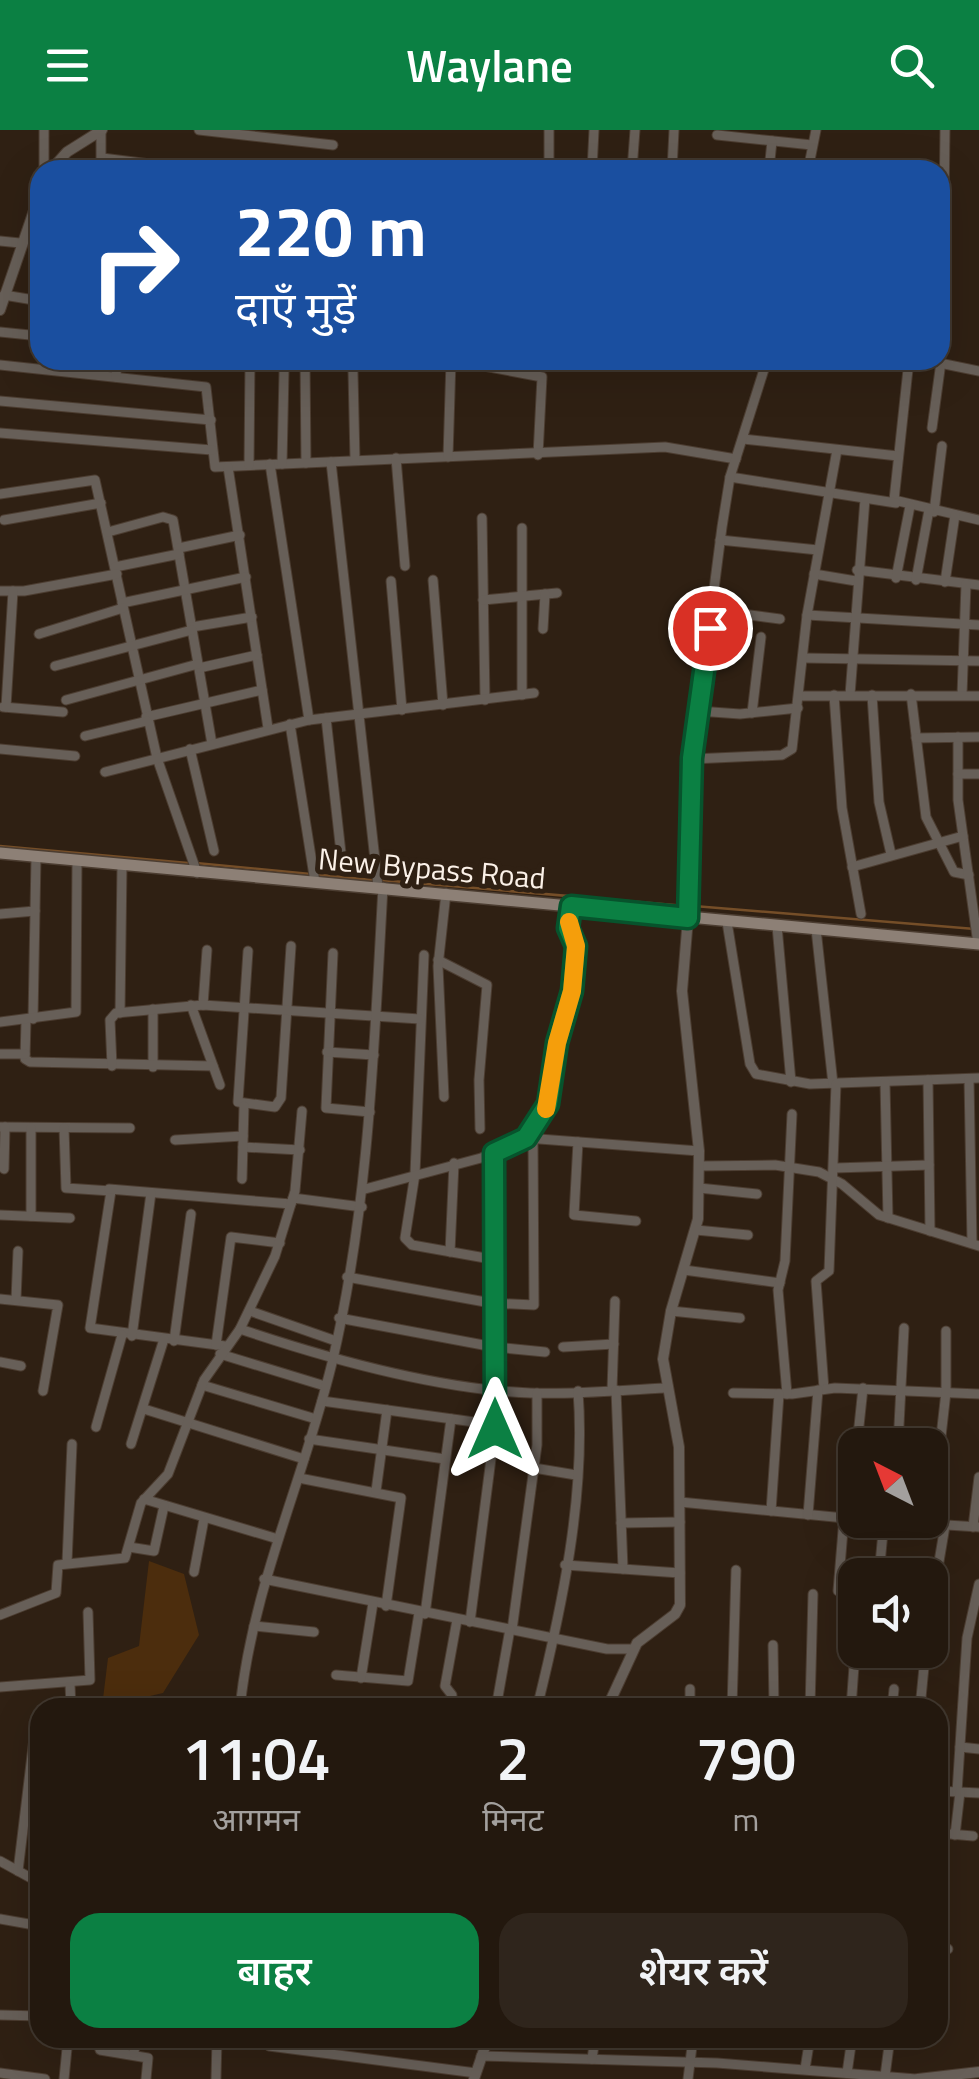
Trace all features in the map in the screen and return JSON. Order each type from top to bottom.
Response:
[{"type":"main road","name":"New Bypass Road","points":[[0,853],[122,866],[195,865],[379,881],[446,893],[571,906],[688,910],[727,922],[816,930],[978,938]]},
{"type":"street","points":[[44,130],[47,160]]},
{"type":"street","points":[[59,160],[102,130]]},
{"type":"street","points":[[102,130],[102,158],[111,160]]},
{"type":"street","points":[[199,130],[332,146]]},
{"type":"street","points":[[549,130],[549,160]]},
{"type":"street","points":[[592,160],[594,130]]},
{"type":"street","points":[[633,160],[635,130]]},
{"type":"street","points":[[672,160],[674,130]]},
{"type":"street","points":[[810,160],[816,130]]},
{"type":"street","points":[[944,160],[945,130]]},
{"type":"street","points":[[717,135],[812,145]]},
{"type":"street","points":[[770,160],[772,141]]},
{"type":"street","points":[[30,218],[2,302],[30,301]]},
{"type":"street","points":[[0,240],[20,243]]},
{"type":"street","points":[[0,332],[30,335]]},
{"type":"street","points":[[950,364],[979,371]]},
{"type":"street","points":[[0,365],[30,368]]},
{"type":"street","points":[[48,370],[206,387],[212,420],[212,464],[249,466],[538,455],[665,446],[736,460]]},
{"type":"street","points":[[116,377],[117,370]]},
{"type":"street","points":[[249,466],[250,370]]},
{"type":"street","points":[[304,370],[306,463]]},
{"type":"street","points":[[448,457],[452,370]]},
{"type":"street","points":[[503,370],[543,378],[538,455]]},
{"type":"street","points":[[611,1698],[633,1649],[679,1609],[678,1434],[663,1359],[671,1310],[696,1230],[699,1188],[699,1151],[682,991],[692,758],[730,478],[763,370]]},
{"type":"street","points":[[899,504],[892,490],[908,370]]},
{"type":"street","points":[[932,428],[940,370]]},
{"type":"street","points":[[282,464],[284,372]]},
{"type":"street","points":[[353,372],[354,460]]},
{"type":"street","points":[[0,401],[212,420]]},
{"type":"street","points":[[0,433],[212,450]]},
{"type":"street","points":[[743,439],[898,456]]},
{"type":"street","points":[[916,580],[942,446]]},
{"type":"street","points":[[692,758],[788,753],[794,743],[807,614],[837,450]]},
{"type":"street","points":[[396,458],[405,566]]},
{"type":"street","points":[[241,1698],[264,1579],[299,1478],[333,1359],[365,1189],[376,1016],[379,881],[331,462]]},
{"type":"street","points":[[270,464],[308,720]]},
{"type":"street","points":[[228,466],[268,728]]},
{"type":"street","points":[[0,494],[93,478],[102,503],[157,758],[195,865]]},
{"type":"street","points":[[730,478],[979,517]]},
{"type":"street","points":[[850,695],[865,498]]},
{"type":"street","points":[[4,520],[102,503]]},
{"type":"street","points":[[896,578],[910,506]]},
{"type":"street","points":[[944,582],[955,515]]},
{"type":"street","points":[[108,532],[171,518],[212,744]]},
{"type":"street","points":[[482,518],[485,700]]},
{"type":"street","points":[[105,772],[308,720],[528,694],[522,528]]},
{"type":"street","points":[[0,591],[116,571],[240,535]]},
{"type":"street","points":[[720,540],[818,550]]},
{"type":"street","points":[[814,574],[979,586]]},
{"type":"street","points":[[39,634],[185,586],[246,576]]},
{"type":"street","points":[[433,580],[443,705]]},
{"type":"street","points":[[391,581],[402,710]]},
{"type":"street","points":[[962,695],[966,584]]},
{"type":"street","points":[[13,591],[3,707],[63,712]]},
{"type":"street","points":[[483,600],[556,593]]},
{"type":"street","points":[[543,629],[545,594]]},
{"type":"street","points":[[712,610],[780,619]]},
{"type":"street","points":[[807,614],[979,625]]},
{"type":"street","points":[[55,666],[192,628],[252,617]]},
{"type":"street","points":[[752,713],[761,637]]},
{"type":"street","points":[[66,700],[138,678],[257,655]]},
{"type":"street","points":[[803,658],[979,662]]},
{"type":"street","points":[[85,736],[262,690]]},
{"type":"street","points":[[911,694],[925,810],[936,840],[956,874],[969,875]]},
{"type":"street","points":[[834,695],[842,808],[861,914]]},
{"type":"street","points":[[872,695],[878,791],[890,854]]},
{"type":"street","points":[[799,696],[979,696]]},
{"type":"street","points":[[698,711],[752,713],[798,708]]},
{"type":"street","points":[[326,718],[342,862],[379,881]]},
{"type":"street","points":[[290,724],[314,876]]},
{"type":"street","points":[[916,738],[979,737]]},
{"type":"street","points":[[958,738],[963,836],[978,938]]},
{"type":"street","points":[[0,749],[76,756]]},
{"type":"street","points":[[190,749],[214,851]]},
{"type":"street","points":[[958,774],[979,774]]},
{"type":"street","points":[[852,867],[936,840],[963,836]]},
{"type":"street","points":[[36,857],[30,1019],[25,1054],[30,1062],[213,1066]]},
{"type":"street","points":[[0,1022],[76,1012],[76,861]]},
{"type":"street","points":[[120,1013],[122,866]]},
{"type":"street","points":[[444,1097],[438,960],[446,893]]},
{"type":"street","points":[[347,1277],[491,1303],[535,1303],[529,1138],[548,1104],[557,1043],[572,991],[576,946],[568,928],[571,906]]},
{"type":"street","points":[[0,914],[36,911]]},
{"type":"street","points":[[727,922],[750,1064],[760,1076],[834,1084],[974,1079],[976,1244],[888,1218],[870,1209],[835,1174]]},
{"type":"street","points":[[777,926],[791,1082]]},
{"type":"street","points":[[808,1516],[821,1389],[816,1281],[829,1271],[835,1174],[834,1084],[816,930]]},
{"type":"street","points":[[244,1106],[280,1103],[291,946]]},
{"type":"street","points":[[203,1005],[207,950]]},
{"type":"street","points":[[242,1179],[244,1106],[238,1100],[248,950]]},
{"type":"street","points":[[332,953],[328,1110],[370,1112]]},
{"type":"street","points":[[424,955],[415,1174],[406,1241],[492,1259]]},
{"type":"street","points":[[438,960],[487,985],[480,1128]]},
{"type":"street","points":[[191,1005],[220,1085]]},
{"type":"street","points":[[112,1066],[110,1020],[120,1013],[203,1005],[420,1018]]},
{"type":"street","points":[[152,1009],[154,1067]]},
{"type":"street","points":[[328,1052],[374,1055]]},
{"type":"street","points":[[0,1054],[25,1054]]},
{"type":"street","points":[[928,1080],[930,1231]]},
{"type":"street","points":[[885,1082],[888,1218]]},
{"type":"street","points":[[220,1348],[240,1330],[280,1243],[292,1201],[302,1111]]},
{"type":"street","points":[[771,1512],[783,1394],[780,1283],[792,1114]]},
{"type":"street","points":[[4,1169],[3,1127],[130,1128]]},
{"type":"street","points":[[31,1128],[31,1216]]},
{"type":"street","points":[[64,1128],[66,1188],[362,1206]]},
{"type":"street","points":[[365,1189],[494,1153],[529,1138],[699,1151]]},
{"type":"street","points":[[175,1140],[243,1142],[300,1150]]},
{"type":"street","points":[[578,1142],[574,1214],[636,1221]]},
{"type":"street","points":[[470,1622],[496,1425],[491,1303],[494,1153]]},
{"type":"street","points":[[450,1252],[454,1163]]},
{"type":"street","points":[[700,1166],[790,1166],[835,1174],[929,1165]]},
{"type":"street","points":[[699,1188],[757,1194]]},
{"type":"street","points":[[108,1189],[90,1328],[220,1348],[325,1386]]},
{"type":"street","points":[[96,1427],[127,1335],[151,1193]]},
{"type":"street","points":[[0,1214],[70,1218]]},
{"type":"street","points":[[132,1444],[169,1340],[191,1214]]},
{"type":"street","points":[[696,1230],[748,1235]]},
{"type":"street","points":[[0,1614],[56,1593],[57,1567],[67,1563],[120,1561],[129,1548],[144,1499],[168,1474],[185,1423],[220,1348],[230,1239],[236,1236],[280,1243]]},
{"type":"street","points":[[16,1300],[18,1251]]},
{"type":"street","points":[[684,1270],[780,1283]]},
{"type":"street","points":[[0,1299],[58,1305],[43,1391]]},
{"type":"street","points":[[615,1301],[614,1390],[623,1569]]},
{"type":"street","points":[[671,1310],[740,1318]]},
{"type":"street","points":[[250,1311],[336,1341]]},
{"type":"street","points":[[339,1318],[494,1347],[545,1352]]},
{"type":"street","points":[[900,1428],[904,1328]]},
{"type":"street","points":[[240,1330],[333,1359],[496,1390],[537,1393],[667,1388]]},
{"type":"street","points":[[942,1428],[946,1330]]},
{"type":"street","points":[[563,1347],[614,1344]]},
{"type":"street","points":[[0,1362],[21,1366]]},
{"type":"street","points":[[202,1385],[316,1419]]},
{"type":"street","points":[[859,1428],[863,1388]]},
{"type":"street","points":[[733,1393],[863,1388],[979,1394]]},
{"type":"street","points":[[540,1698],[566,1565],[576,1476],[578,1391]]},
{"type":"street","points":[[498,1698],[534,1468],[537,1393]]},
{"type":"street","points":[[322,1400],[496,1425]]},
{"type":"street","points":[[144,1409],[304,1459]]},
{"type":"street","points":[[376,1491],[386,1410]]},
{"type":"street","points":[[336,1674],[408,1682],[450,1419]]},
{"type":"street","points":[[310,1439],[445,1458]]},
{"type":"street","points":[[67,1563],[72,1444]]},
{"type":"street","points":[[534,1468],[576,1476]]},
{"type":"street","points":[[948,1526],[976,1527],[979,1477]]},
{"type":"street","points":[[299,1478],[397,1495],[401,1500],[386,1606]]},
{"type":"street","points":[[144,1499],[278,1539]]},
{"type":"street","points":[[680,1502],[838,1518]]},
{"type":"street","points":[[129,1548],[154,1551],[164,1506]]},
{"type":"street","points":[[194,1572],[204,1519]]},
{"type":"street","points":[[620,1524],[680,1522]]},
{"type":"street","points":[[566,1565],[680,1573]]},
{"type":"street","points":[[732,1698],[736,1570]]},
{"type":"street","points":[[264,1579],[457,1620],[633,1649]]},
{"type":"street","points":[[955,1834],[960,1748],[979,1584]]},
{"type":"street","points":[[810,1698],[813,1594]]},
{"type":"street","points":[[361,1678],[373,1603]]},
{"type":"street","points":[[0,1688],[70,1684],[91,1678],[88,1612]]},
{"type":"street","points":[[452,1698],[445,1686],[457,1620]]},
{"type":"street","points":[[254,1626],[314,1632]]},
{"type":"street","points":[[773,1645],[774,1698]]},
{"type":"street","points":[[853,1698],[854,1668]]},
{"type":"street","points":[[921,1698],[924,1668]]},
{"type":"street","points":[[70,1684],[71,1698]]},
{"type":"street","points":[[893,1698],[894,1688]]},
{"type":"street","points":[[690,1689],[690,1698]]},
{"type":"street","points":[[960,1748],[979,1749]]},
{"type":"street","points":[[18,1870],[30,1771]]},
{"type":"street","points":[[948,1792],[979,1792]]},
{"type":"street","points":[[948,1834],[973,1836]]},
{"type":"street","points":[[0,1861],[30,1877]]},
{"type":"street","points":[[0,1919],[30,1924]]},
{"type":"street","points":[[0,2015],[30,2016]]},
{"type":"street","points":[[64,2079],[67,2048]]},
{"type":"street","points":[[99,2048],[148,2058],[146,2079]]},
{"type":"street","points":[[134,2054],[135,2048]]},
{"type":"street","points":[[216,2079],[218,2048]]},
{"type":"street","points":[[283,2048],[475,2076],[485,2048]]},
{"type":"street","points":[[592,2058],[594,2048]]},
{"type":"street","points":[[688,2079],[692,2048]]},
{"type":"street","points":[[797,2072],[806,2048]]},
{"type":"street","points":[[847,2073],[851,2048]]},
{"type":"street","points":[[885,2076],[889,2048]]},
{"type":"street","points":[[482,2056],[690,2062],[917,2079],[979,2072]]},
{"type":"street","points":[[0,2072],[45,2079]]},
{"type":"shaded area","points":[[149,1561],[184,1574],[199,1635],[163,1693],[141,1698],[103,1698],[108,1658],[139,1646]]},
{"type":"waterway","points":[[0,846],[188,863]]},
{"type":"waterway","points":[[196,863],[372,880]]},
{"type":"waterway","points":[[380,880],[686,906]]},
{"type":"waterway","points":[[694,906],[975,929]]},
{"type":"slow traffic","points":[[546,1109],[557,1043],[572,991],[576,946],[569,922]]},
{"type":"route","points":[[495,1429],[491,1284],[496,1197],[494,1153],[526,1138],[548,1104],[557,1043],[572,991],[576,946],[568,928],[571,906],[688,918],[692,758],[710,628]]}]
